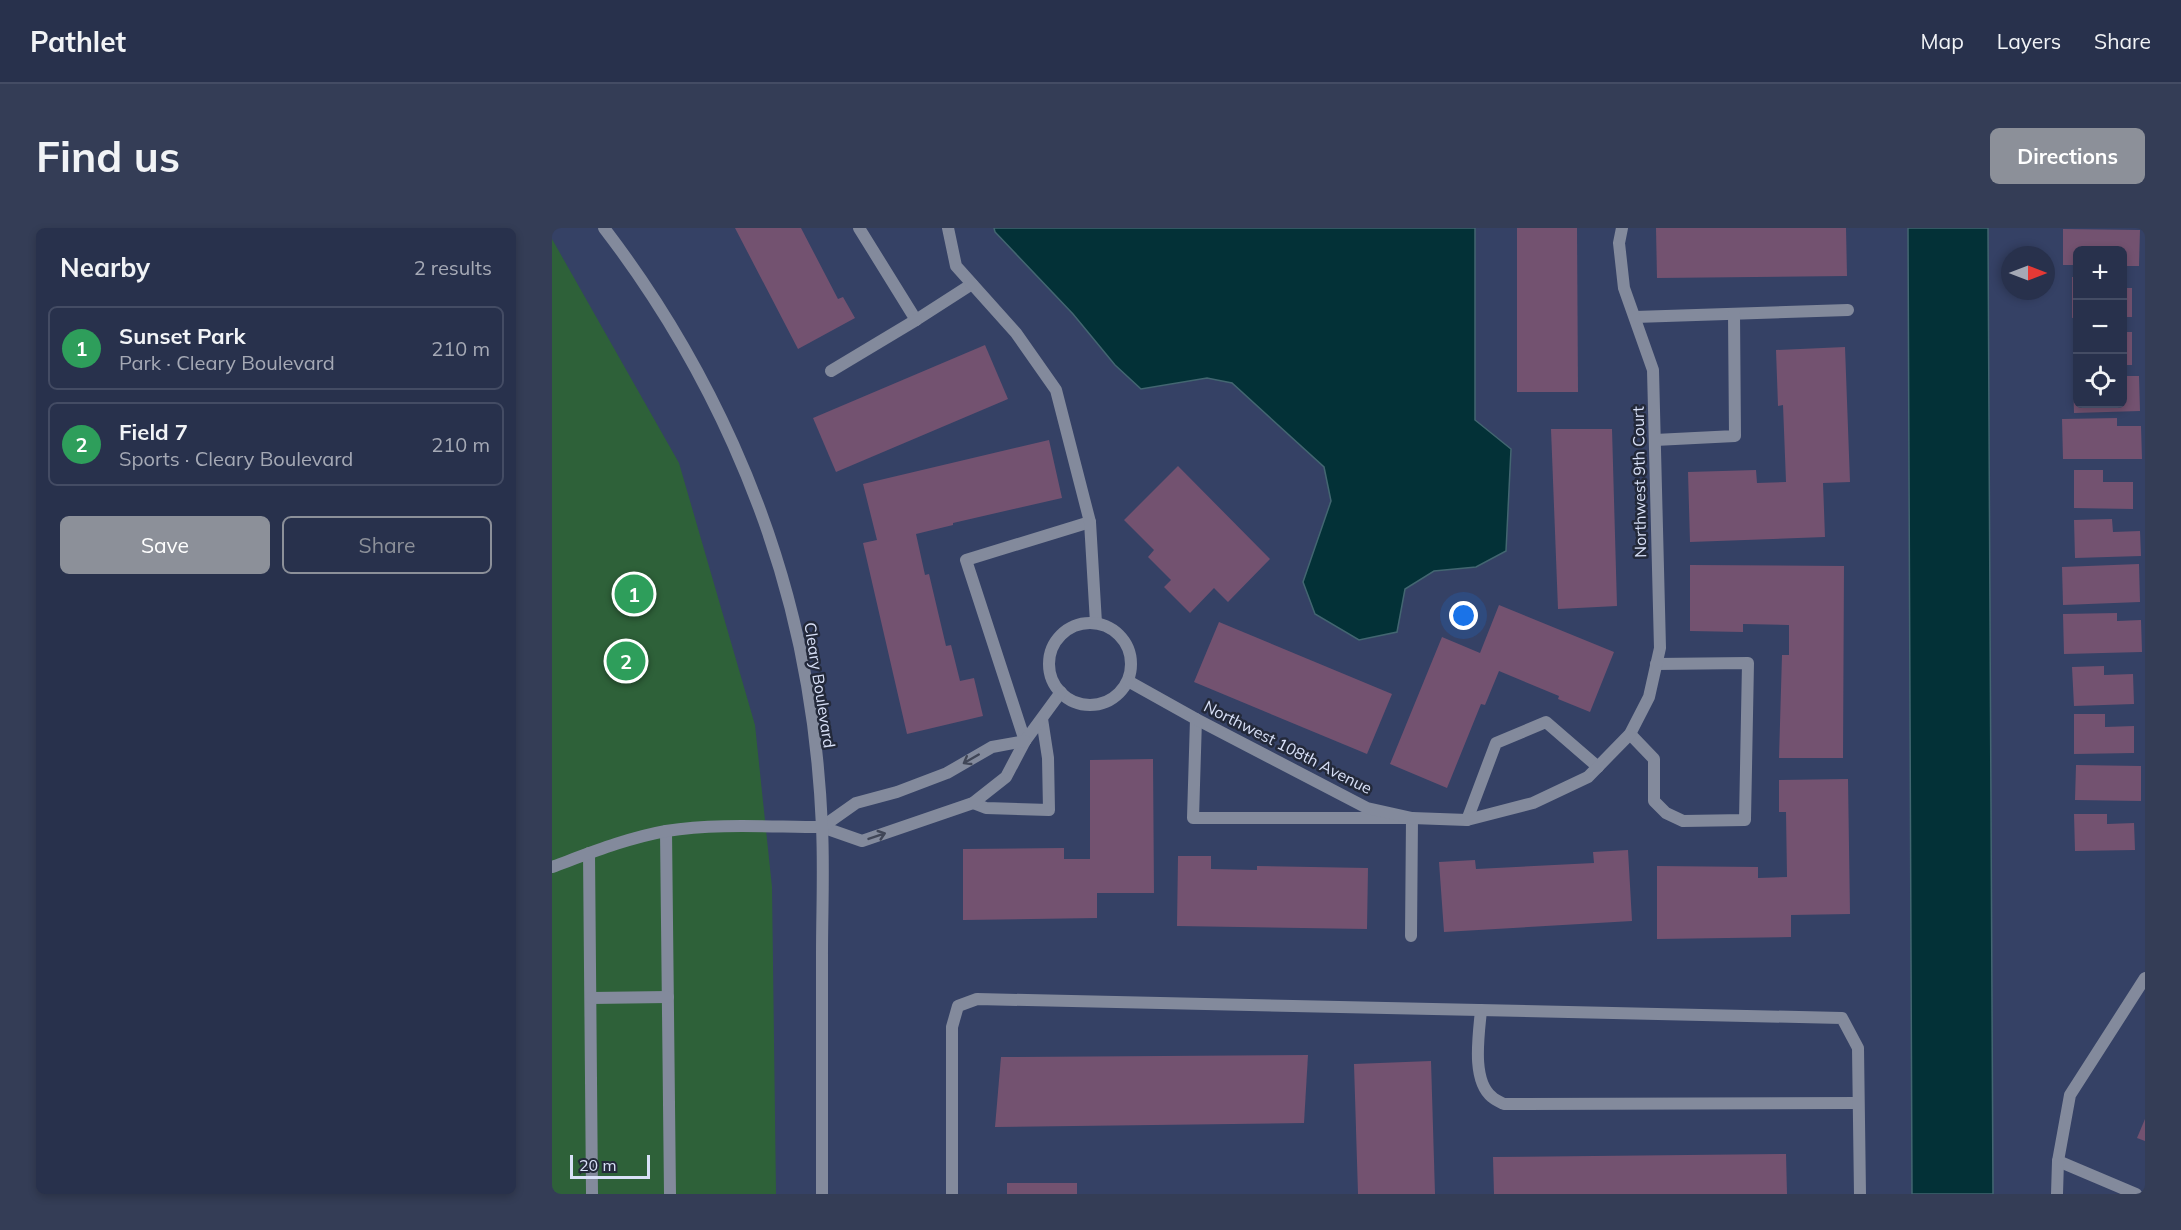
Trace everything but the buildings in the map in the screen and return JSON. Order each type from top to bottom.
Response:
[{"type":"street","name":"Cleary Boulevard","points":[[604,228],[632,264],[668,320],[727,432],[753,492],[777,559],[795,628],[807,686],[822,827],[822,1194]]},
{"type":"street","points":[[859,228],[916,320]]},
{"type":"street","points":[[948,228],[956,266],[1016,333],[1056,390],[1089,522],[1096,622]]},
{"type":"street","name":"Northwest 9th Court","points":[[1622,228],[1619,243],[1624,288],[1653,370],[1660,648],[1649,697],[1630,734]]},
{"type":"street","points":[[831,371],[972,284]]},
{"type":"street","points":[[1635,317],[1848,310]]},
{"type":"street","points":[[1655,440],[1735,436],[1734,314]]},
{"type":"street","points":[[1025,741],[966,560],[1089,522]]},
{"type":"street","points":[[1084,622],[1096,622],[1109,627],[1121,636],[1128,648],[1131,667],[1128,681],[1119,693],[1108,701],[1094,705],[1072,701],[1053,681],[1049,667],[1052,648],[1059,636],[1071,627],[1084,622]]},
{"type":"street","points":[[1630,734],[1654,759],[1654,801],[1666,813],[1683,821],[1745,820],[1749,663],[1656,664]]},
{"type":"street","name":"Northwest 108th Avenue","points":[[1128,681],[1367,808],[1412,818],[1467,820],[1533,803],[1588,777],[1630,734]]},
{"type":"street","points":[[552,867],[619,843],[666,831],[716,826],[822,827],[862,841],[973,803],[1005,777],[1025,741],[1061,692]]},
{"type":"street","points":[[973,803],[986,808],[1049,810],[1048,758],[1042,719]]},
{"type":"street","points":[[1196,719],[1193,818],[1412,818],[1411,936]]},
{"type":"street","points":[[1467,820],[1496,743],[1546,722],[1598,767]]},
{"type":"street","points":[[822,827],[856,803],[897,792],[947,773],[992,747],[1025,741]]},
{"type":"street","points":[[666,831],[670,1194]]},
{"type":"street","points":[[589,853],[592,1194]]},
{"type":"street","points":[[2057,1194],[2058,1161],[2070,1095],[2145,978]]},
{"type":"street","points":[[591,998],[668,997]]},
{"type":"street","points":[[952,1194],[952,1027],[958,1006],[977,999],[1842,1018],[1858,1048],[1860,1194]]},
{"type":"street","points":[[1481,1010],[1478,1063],[1480,1074],[1484,1088],[1492,1097],[1504,1104],[1858,1103]]},
{"type":"street","points":[[2058,1161],[2136,1194]]},
{"type":"green space","points":[[552,239],[679,463],[755,725],[772,887],[776,1194],[552,1194]]},
{"type":"shaded area","points":[[994,228],[1475,228],[1475,420],[1511,449],[1506,551],[1476,567],[1434,571],[1405,589],[1397,632],[1359,640],[1315,614],[1303,582],[1331,501],[1324,467],[1232,383],[1207,378],[1141,389],[1115,365],[1073,314],[995,232]]},
{"type":"shaded area","points":[[1908,228],[1988,228],[1993,1194],[1912,1194]]},
{"type":"place","name":"Sunset Park","points":[[634,594]]},
{"type":"place","name":"Field 7","points":[[626,661]]}]
